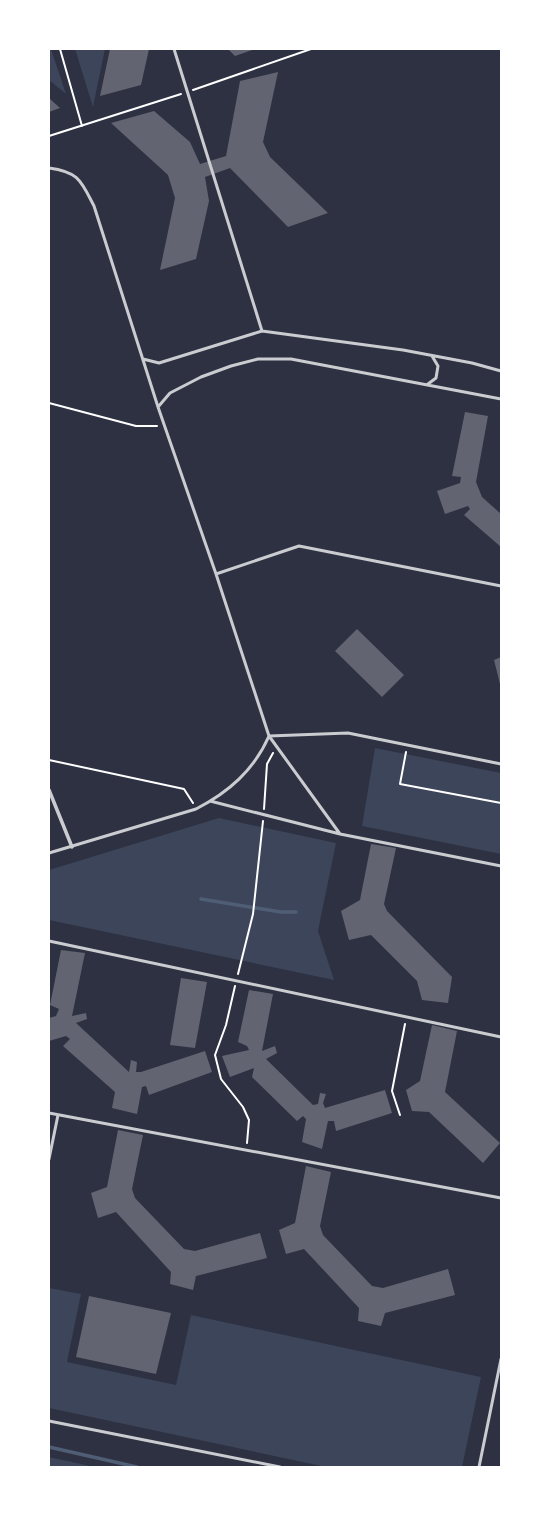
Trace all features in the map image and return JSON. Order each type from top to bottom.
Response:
[{"type":"street","points":[[49,790],[72,847]]},
{"type":"lane","points":[[174,49],[262,331]]},
{"type":"lane","points":[[49,168],[66,171],[82,181],[94,206],[142,359],[216,574],[269,736],[340,834]]},
{"type":"lane","points":[[142,359],[159,363],[262,331],[332,340],[432,356],[501,371]]},
{"type":"lane","points":[[428,384],[436,378],[438,366],[432,356]]},
{"type":"lane","points":[[158,407],[170,393],[201,377],[231,366],[258,360],[291,359],[501,399]]},
{"type":"lane","points":[[216,574],[299,546],[501,586]]},
{"type":"lane","points":[[269,736],[348,733],[501,764]]},
{"type":"lane","points":[[49,853],[196,809],[210,801],[248,771],[263,750],[269,736]]},
{"type":"lane","points":[[210,801],[340,834],[501,866]]},
{"type":"lane","points":[[49,941],[501,1037]]},
{"type":"lane","points":[[49,1113],[501,1198]]},
{"type":"lane","points":[[49,1159],[58,1115]]},
{"type":"lane","points":[[479,1467],[501,1359]]},
{"type":"lane","points":[[49,1421],[280,1467]]},
{"type":"path","points":[[60,49],[82,126]]},
{"type":"path","points":[[49,136],[188,92],[311,49]]},
{"type":"path","points":[[49,403],[136,426],[164,425]]},
{"type":"path","points":[[407,745],[400,784],[501,803]]},
{"type":"path","points":[[49,760],[184,789],[196,809]]},
{"type":"path","points":[[246,1150],[249,1120],[243,1106],[221,1079],[215,1055],[226,1025],[237,981],[253,914],[256,889]]},
{"type":"path","points":[[400,1115],[392,1090],[407,1017]]},
{"type":"shaded area","points":[[49,49],[51,49],[66,94],[49,80]]},
{"type":"shaded area","points":[[75,49],[105,49],[93,107]]},
{"type":"shaded area","points":[[375,748],[501,773],[501,854],[362,826]]},
{"type":"shaded area","points":[[219,818],[336,843],[318,931],[334,980],[49,920],[49,870]]},
{"type":"shaded area","points":[[49,1288],[81,1294],[67,1362],[176,1385],[191,1315],[481,1377],[462,1467],[326,1467],[49,1408]]},
{"type":"shaded area","points":[[49,1457],[95,1467],[49,1467]]},
{"type":"building","points":[[110,49],[149,49],[141,85],[100,96]]},
{"type":"building","points":[[228,49],[255,49],[235,56]]},
{"type":"building","points":[[278,72],[263,142],[270,157],[328,213],[288,227],[230,168],[205,177],[209,201],[196,259],[160,270],[175,198],[168,175],[111,123],[154,111],[190,142],[200,164],[226,156],[240,81]]},
{"type":"building","points":[[49,98],[60,108],[49,112]]},
{"type":"building","points":[[465,412],[488,416],[476,482],[482,497],[501,514],[501,547],[464,515],[470,509],[468,506],[445,514],[437,491],[460,483],[461,477],[452,476]]},
{"type":"building","points":[[357,629],[404,675],[382,697],[335,651]]},
{"type":"building","points":[[501,657],[501,684],[500,684],[494,660]]},
{"type":"building","points":[[371,844],[396,848],[384,904],[387,911],[452,977],[448,1003],[422,1000],[417,981],[371,935],[349,940],[341,911],[360,900]]},
{"type":"building","points":[[61,950],[85,953],[72,1016],[86,1013],[87,1019],[76,1023],[129,1072],[131,1060],[137,1062],[136,1072],[141,1072],[205,1051],[212,1072],[149,1095],[146,1086],[142,1087],[137,1114],[112,1108],[115,1092],[63,1046],[70,1039],[66,1036],[49,1041],[49,1018],[56,1016],[59,1009],[50,1005]]},
{"type":"building","points":[[181,978],[207,982],[195,1048],[170,1045]]},
{"type":"building","points":[[249,990],[273,994],[262,1051],[275,1046],[277,1053],[266,1059],[313,1105],[318,1104],[320,1093],[326,1094],[323,1103],[325,1108],[385,1090],[392,1113],[336,1131],[334,1121],[328,1121],[322,1149],[302,1142],[306,1119],[303,1116],[297,1121],[252,1077],[254,1068],[230,1077],[222,1056],[249,1050],[247,1046],[238,1042]]},
{"type":"building","points":[[432,1025],[457,1031],[445,1092],[500,1143],[483,1163],[429,1112],[412,1111],[406,1090],[420,1081]]},
{"type":"building","points":[[118,1130],[143,1135],[132,1189],[135,1198],[184,1249],[195,1251],[260,1233],[267,1258],[196,1276],[193,1290],[170,1284],[171,1272],[116,1212],[98,1218],[91,1193],[107,1187]]},
{"type":"building","points":[[306,1166],[331,1172],[320,1226],[323,1235],[372,1286],[383,1288],[448,1269],[455,1295],[385,1313],[381,1326],[358,1321],[359,1308],[304,1249],[286,1254],[279,1230],[295,1223]]},
{"type":"building","points":[[89,1296],[171,1313],[156,1374],[76,1357]]},
{"type":"waterway","points":[[201,899],[281,912],[296,912]]},
{"type":"waterway","points":[[49,1447],[137,1467]]}]
